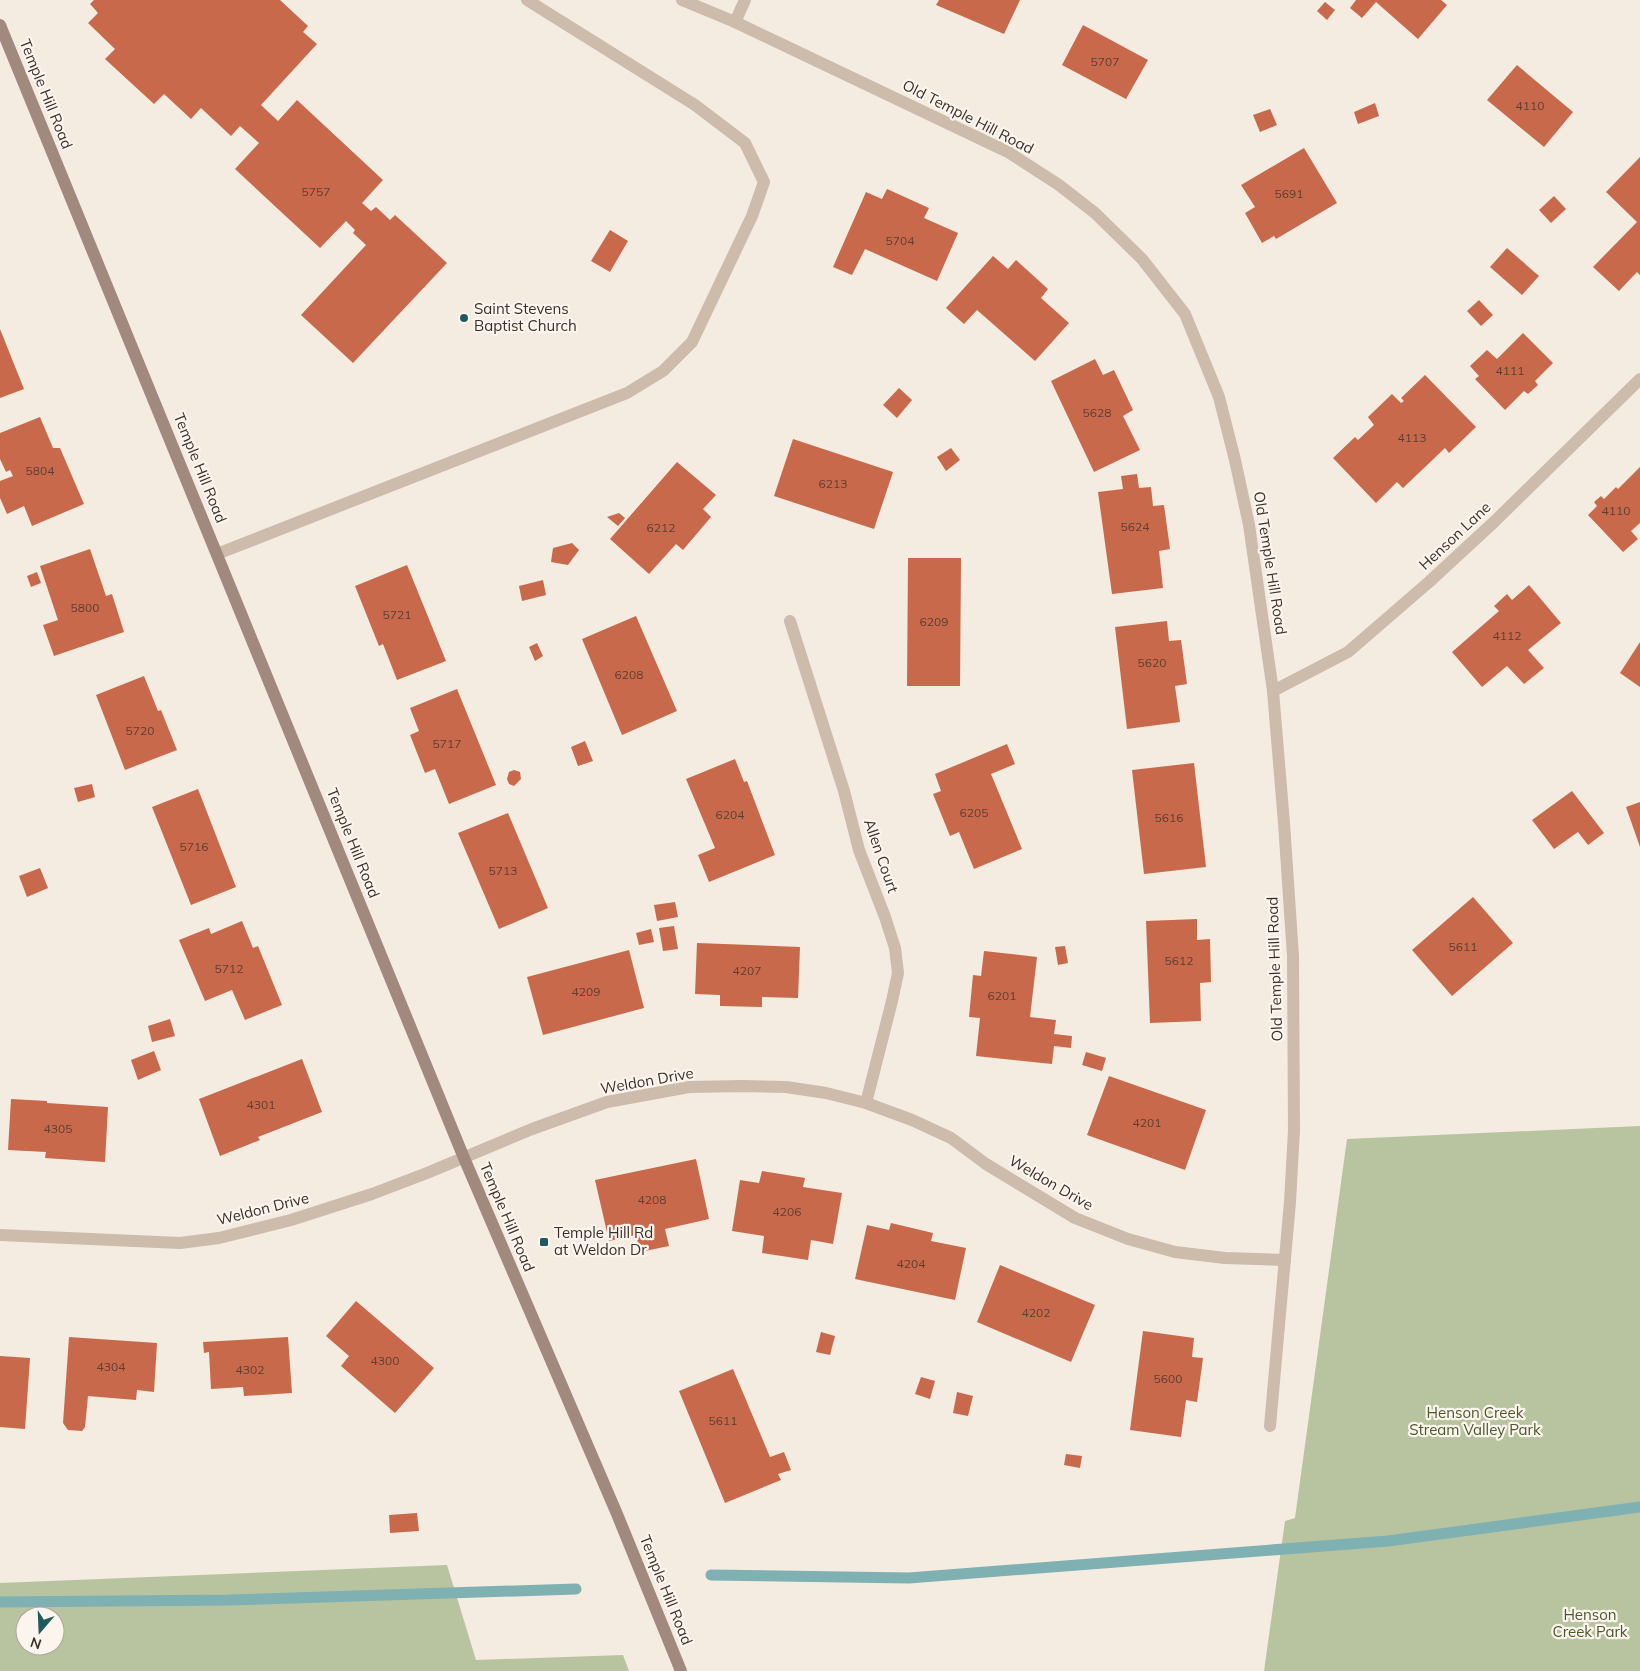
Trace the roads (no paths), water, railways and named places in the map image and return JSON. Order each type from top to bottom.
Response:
[{"type":"main road","name":"Temple Hill Road","points":[[0,25],[464,1158],[617,1514],[681,1671]]},
{"type":"street","points":[[217,554],[627,393],[663,371],[692,342],[752,216],[764,182],[745,143],[695,105],[526,0]]},
{"type":"street","name":"Old Temple Hill Road","points":[[682,0],[736,22],[1008,152],[1059,185],[1095,213],[1142,259],[1185,314],[1219,397],[1249,525],[1273,691],[1284,823],[1293,956],[1294,1130],[1285,1260],[1270,1426]]},
{"type":"street","points":[[736,22],[744,0]]},
{"type":"street","name":"Henson Lane","points":[[1273,691],[1348,652],[1429,582],[1486,529],[1640,379]]},
{"type":"street","name":"Allen Court","points":[[790,621],[844,791],[859,850],[895,948],[898,973],[866,1103]]},
{"type":"street","name":"Weldon Drive","points":[[0,1235],[180,1242],[219,1238],[259,1229],[372,1194],[532,1129],[607,1102],[689,1088],[743,1086],[786,1087],[826,1093],[866,1103],[912,1120],[951,1138],[986,1164],[1075,1218],[1128,1239],[1175,1252],[1225,1258],[1285,1260]]},
{"type":"waterway","points":[[711,1575],[909,1578],[1388,1541],[1640,1507]]},
{"type":"waterway","points":[[0,1602],[230,1600],[576,1589]]},
{"type":"place","name":"Saint Stevens Baptist Church","points":[[464,318]]},
{"type":"place","name":"Temple Hill Rd at Weldon Dr","points":[[544,1242]]},
{"type":"park label","name":"Henson Creek Stream Valley Park","points":[[1475,1422]]},
{"type":"park label","name":"Henson Creek Park","points":[[1590,1624]]}]
